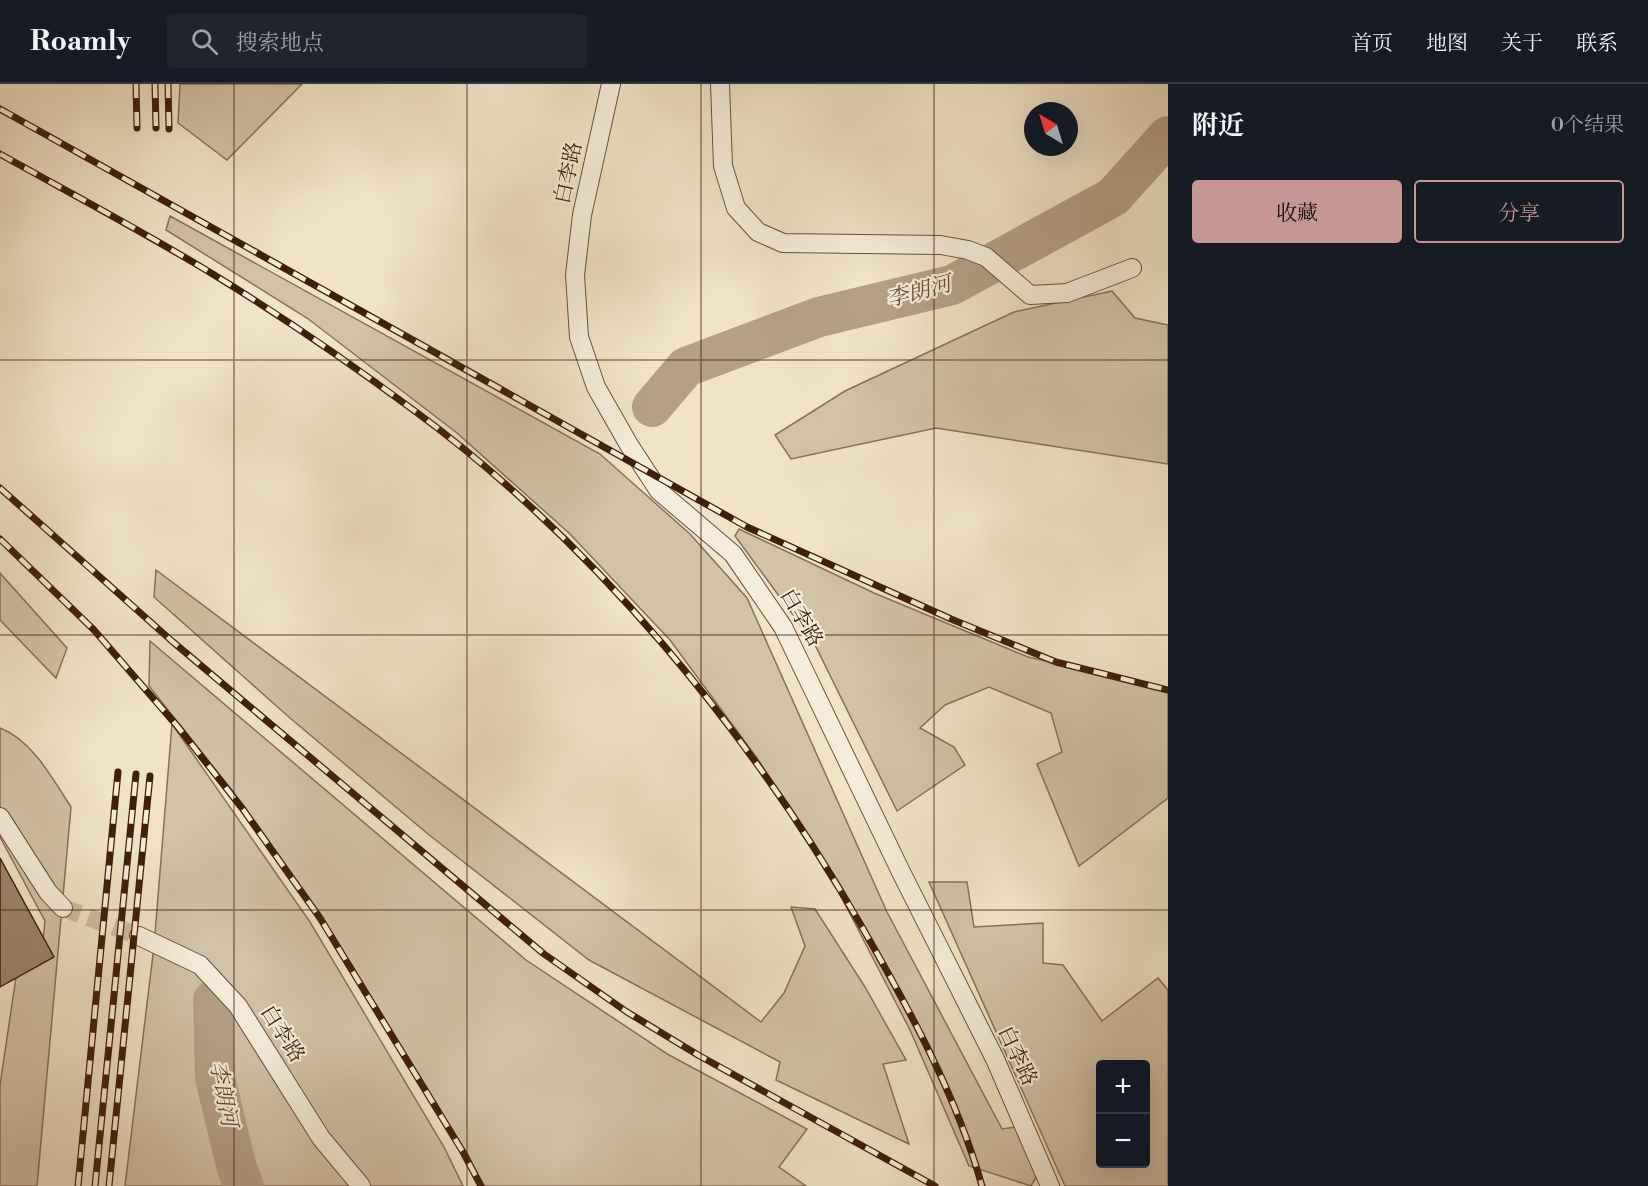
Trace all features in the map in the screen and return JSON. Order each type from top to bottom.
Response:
[{"type":"street","name":"白李路","points":[[611,84],[582,215],[575,275],[579,337],[596,387],[659,491],[733,554],[783,627],[901,872],[995,1059],[1050,1186]]},
{"type":"street","points":[[720,84],[723,166],[736,208],[758,232],[783,243],[941,245],[986,257],[1030,295],[1067,292],[1132,268]]},
{"type":"street","points":[[0,817],[48,892],[63,908]]},
{"type":"street","name":"白李路","points":[[139,936],[200,964],[238,1006],[321,1138],[361,1186]]},
{"type":"shaded area","points":[[180,84],[302,84],[227,160],[178,123]]},
{"type":"shaded area","points":[[170,216],[600,454],[690,534],[747,598],[887,912],[1002,1129],[1015,1127],[1037,1176],[1031,1186],[969,1166],[910,1030],[830,875],[757,758],[670,640],[570,534],[457,433],[307,318],[166,230]]},
{"type":"shaded area","points":[[1112,291],[1135,318],[1168,325],[1168,464],[936,428],[791,459],[775,435],[845,391],[1014,312]]},
{"type":"shaded area","points":[[739,529],[874,593],[1028,657],[1168,689],[1168,798],[1079,866],[1037,764],[1062,752],[1051,713],[989,687],[945,705],[920,728],[954,747],[965,765],[897,811],[815,645],[735,536]]},
{"type":"shaded area","points":[[156,570],[761,1022],[784,993],[805,946],[791,907],[815,909],[865,987],[906,1060],[883,1064],[909,1144],[776,1080],[780,1062],[589,960],[428,834],[290,718],[154,597]]},
{"type":"shaded area","points":[[0,573],[67,648],[56,678],[0,620]]},
{"type":"shaded area","points":[[150,641],[526,960],[669,1055],[807,1129],[779,1167],[806,1186],[480,1186],[453,1135],[312,907],[231,789],[149,686]]},
{"type":"shaded area","points":[[172,724],[310,922],[444,1147],[463,1186],[125,1186],[154,946]]},
{"type":"shaded area","points":[[0,728],[12,734],[32,751],[71,807],[37,1186],[0,1186],[0,1085],[18,964],[42,951],[45,921],[0,837]]},
{"type":"shaded area","points":[[929,882],[967,882],[974,927],[1043,923],[1043,963],[1063,965],[1102,1021],[1158,978],[1168,990],[1168,1186],[1065,1186]]},
{"type":"building","points":[[0,858],[54,957],[0,987]]},
{"type":"waterway","name":"李朗河","points":[[652,407],[686,367],[819,317],[952,285],[1113,197],[1168,136]]},
{"type":"waterway","name":"李朗河","points":[[213,1000],[215,1078],[237,1169],[244,1186]]},
{"type":"tunnel","points":[[63,908],[139,936]]},
{"type":"railway","points":[[136,84],[137,128]]},
{"type":"railway","points":[[155,84],[156,128]]},
{"type":"railway","points":[[168,84],[169,129]]},
{"type":"railway","points":[[0,109],[747,527],[951,619],[1056,662],[1168,690]]},
{"type":"railway","points":[[0,154],[211,273],[363,373],[479,461],[605,580],[718,712],[770,782],[818,854],[880,958],[930,1053],[959,1118],[982,1186]]},
{"type":"railway","points":[[0,488],[173,642],[544,954],[627,1012],[698,1055],[935,1186]]},
{"type":"railway","points":[[0,539],[94,630],[178,727],[242,808],[320,918],[463,1152],[481,1186]]},
{"type":"railway","points":[[78,1186],[118,772]]},
{"type":"railway","points":[[95,1186],[136,774]]},
{"type":"railway","points":[[109,1186],[150,776]]}]
